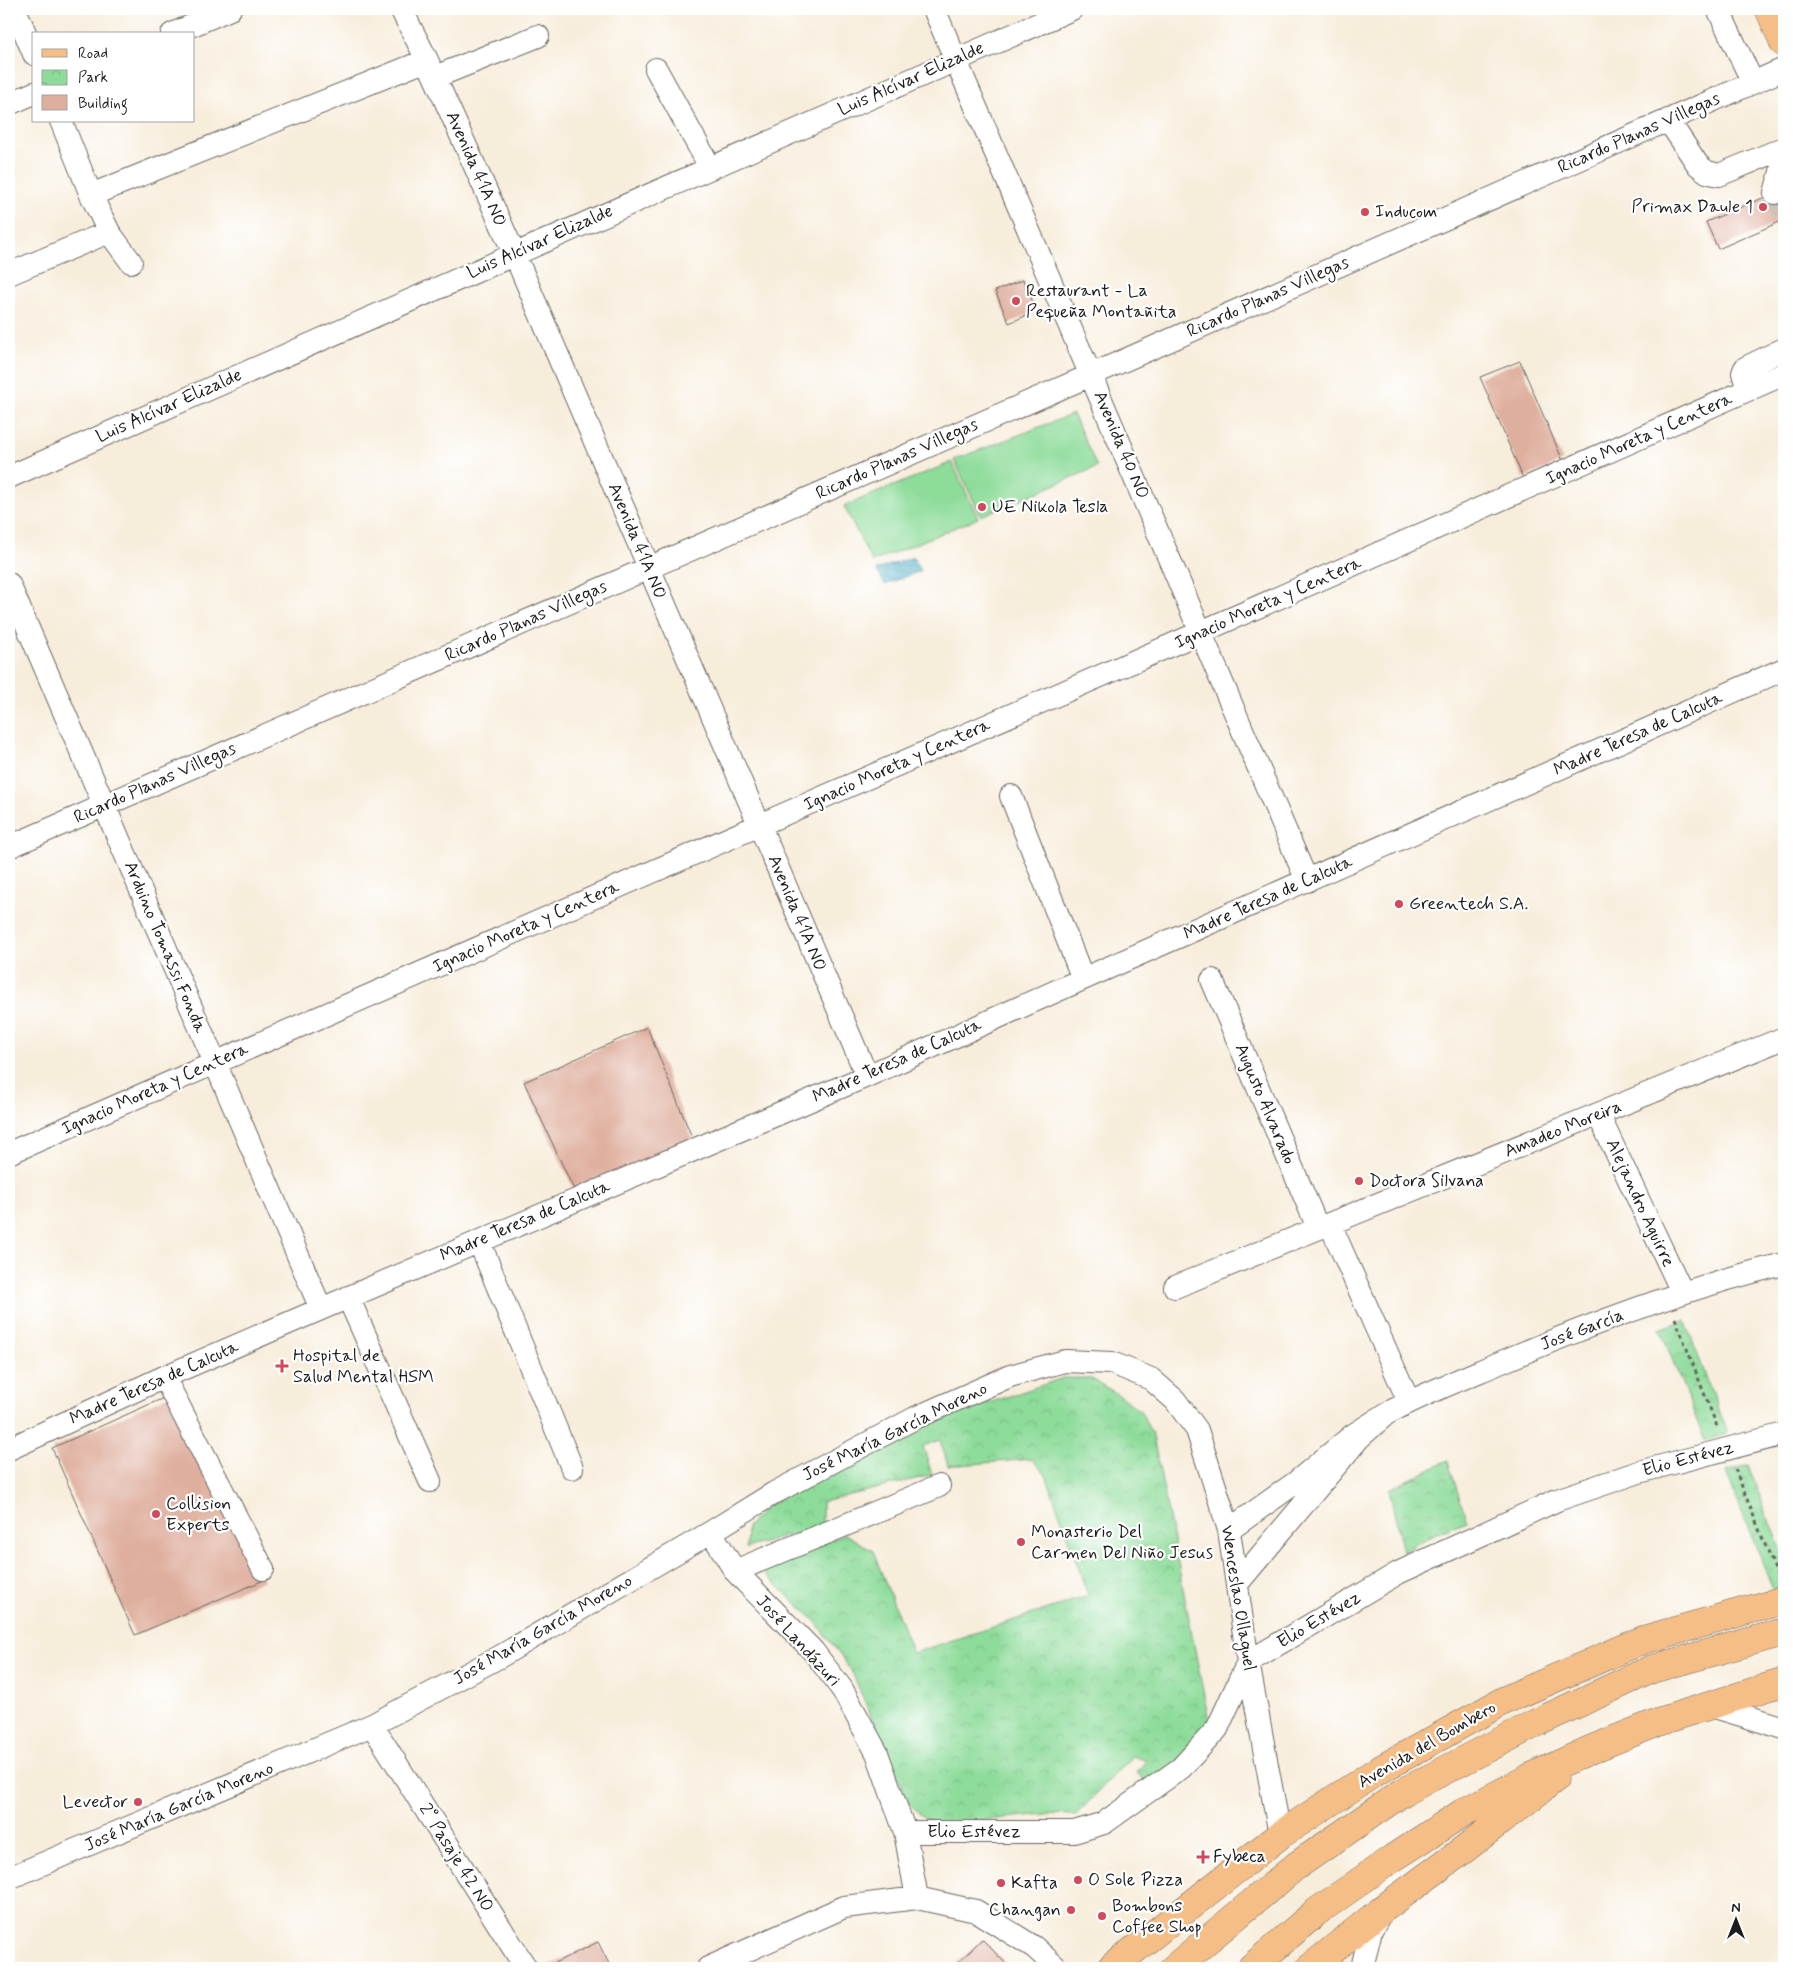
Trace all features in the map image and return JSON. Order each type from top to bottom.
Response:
[{"type":"main road","points":[[1769,9],[1784,43]]},
{"type":"main road","name":"Avenida del Bombero","points":[[1111,1968],[1280,1836],[1374,1773],[1505,1700],[1643,1640],[1784,1600]]},
{"type":"main road","name":"Avenida del Bombero","points":[[1175,1967],[1296,1866],[1403,1792],[1538,1722],[1652,1669],[1784,1632]]},
{"type":"main road","points":[[1251,1968],[1315,1913],[1464,1812],[1529,1778],[1592,1749],[1661,1721],[1784,1682]]},
{"type":"main road","points":[[1310,1968],[1383,1909],[1467,1847],[1592,1749]]},
{"type":"street","points":[[15,9],[32,49]]},
{"type":"street","points":[[177,32],[230,9]]},
{"type":"street","name":"Avenida 41A NO","points":[[401,9],[431,68],[514,254],[867,1076]]},
{"type":"street","name":"Avenida 40 NO","points":[[934,9],[1308,881]]},
{"type":"street","name":"Luis Alcívar Elizalde","points":[[9,477],[1072,9]]},
{"type":"street","points":[[1718,9],[1754,83]]},
{"type":"street","points":[[91,195],[431,68],[538,36]]},
{"type":"street","points":[[656,69],[710,167]]},
{"type":"street","name":"Ricardo Planas Villegas","points":[[9,847],[1784,69]]},
{"type":"street","points":[[9,104],[32,94]]},
{"type":"street","points":[[1668,120],[1698,164],[1707,172],[1719,175],[1784,148]]},
{"type":"street","points":[[61,122],[91,195],[109,232],[131,262]]},
{"type":"street","points":[[1776,193],[1784,161]]},
{"type":"street","points":[[9,274],[109,232]]},
{"type":"street","points":[[1751,389],[1743,373],[1745,368],[1784,349]]},
{"type":"street","name":"Ignacio Moreta y Centera","points":[[9,1153],[1201,632],[1784,374]]},
{"type":"street","name":"Arduino Tomassi Fonda","points":[[9,584],[321,1309]]},
{"type":"street","name":"Madre Teresa de Calcuta","points":[[9,1449],[348,1297],[867,1076],[1784,669]]},
{"type":"street","points":[[1011,796],[1083,979]]},
{"type":"street","name":"Augusto Alvarado","points":[[1212,980],[1324,1226],[1409,1402]]},
{"type":"street","name":"Amadeo Moreira","points":[[1175,1287],[1784,1038]]},
{"type":"street","name":"Alejandro Aguirre","points":[[1598,1114],[1682,1292]]},
{"type":"street","points":[[479,1241],[572,1468]]},
{"type":"street","name":"José García","points":[[1229,1530],[1295,1483],[1353,1435],[1409,1402],[1537,1347],[1682,1292],[1784,1264]]},
{"type":"street","points":[[348,1297],[430,1482]]},
{"type":"street","name":"Wenceslao Ollaguel","points":[[1064,1361],[1112,1363],[1151,1379],[1175,1400],[1197,1430],[1229,1530],[1248,1662],[1280,1836]]},
{"type":"street","name":"José María García Moreno","points":[[9,1878],[372,1725],[501,1656],[774,1493],[914,1418],[1010,1376],[1064,1361]]},
{"type":"street","points":[[164,1378],[263,1569]]},
{"type":"street","name":"José García","points":[[1237,1584],[1359,1438],[1386,1414]]},
{"type":"street","name":"Elio Estévez","points":[[905,1832],[1074,1832],[1104,1823],[1181,1768],[1217,1729],[1248,1662],[1398,1574],[1557,1500],[1638,1472],[1784,1434]]},
{"type":"street","points":[[735,1571],[939,1486]]},
{"type":"street","name":"José Landázuri","points":[[711,1532],[735,1571],[813,1652],[842,1689],[877,1753],[905,1832],[917,1898]]},
{"type":"street","points":[[1708,1705],[1784,1728]]},
{"type":"street","name":"2° Pasaje 42 NO","points":[[372,1725],[526,1968]]},
{"type":"street","points":[[708,1968],[844,1907],[917,1898],[976,1911],[1034,1947],[1057,1968]]},
{"type":"street","points":[[1362,1968],[1371,1930],[1383,1909]]},
{"type":"green space","points":[[1073,414],[1097,467],[981,516],[954,460]]},
{"type":"green space","points":[[952,462],[978,518],[872,562],[844,506]]},
{"type":"green space","points":[[1685,1320],[1727,1434],[1705,1441],[1660,1329]]},
{"type":"green space","points":[[1063,1378],[1090,1378],[1114,1392],[1140,1410],[1153,1436],[1210,1726],[1174,1765],[1147,1782],[1137,1773],[1146,1760],[1133,1755],[1076,1815],[1045,1814],[939,1825],[923,1817],[909,1803],[851,1670],[815,1621],[760,1569],[845,1534],[873,1551],[913,1653],[1088,1596],[1046,1475],[1032,1459],[948,1466],[940,1440],[923,1446],[932,1475],[822,1502],[822,1526],[746,1548],[747,1527],[768,1505],[902,1432]]},
{"type":"green space","points":[[1448,1461],[1467,1522],[1434,1534],[1403,1552],[1389,1489]]},
{"type":"green space","points":[[1748,1465],[1784,1559],[1784,1586],[1773,1590],[1726,1472]]},
{"type":"water","points":[[913,557],[921,571],[885,585],[876,570]]},
{"type":"building","name":"Primax Daule 1","points":[[1784,189],[1784,220],[1718,249],[1706,222]]},
{"type":"building","name":"Restaurant - La Pequeña Montañita","points":[[1023,280],[1037,311],[1009,323],[995,291]]},
{"type":"building","points":[[1520,361],[1563,461],[1523,478],[1480,377]]},
{"type":"building","points":[[647,1027],[693,1140],[574,1190],[524,1082]]},
{"type":"building","name":"Collision Experts","points":[[168,1396],[264,1580],[135,1635],[52,1448]]},
{"type":"building","points":[[982,1939],[1010,1968],[952,1968]]},
{"type":"building","points":[[598,1942],[611,1968],[546,1967]]},
{"type":"tunnel","points":[[1775,193],[1784,212]]},
{"type":"place","name":"Primax Daule 1","points":[[1763,207]]},
{"type":"place","name":"Inducom","points":[[1365,212]]},
{"type":"place","name":"Restaurant - La Pequeña Montañita","points":[[1016,301]]},
{"type":"place","name":"UE Nikola Tesla","points":[[982,507]]},
{"type":"place","name":"Greentech S.A.","points":[[1399,904]]},
{"type":"place","name":"Doctora Silvana","points":[[1359,1181]]},
{"type":"place","name":"Hospital de Salud Mental HSM","points":[[282,1366]]},
{"type":"place","name":"Collision Experts","points":[[156,1514]]},
{"type":"place","name":"Monasterio Del Carmen Del Niño Jesus","points":[[1021,1542]]},
{"type":"place","name":"Levector","points":[[138,1802]]},
{"type":"place","name":"Fybeca","points":[[1203,1857]]},
{"type":"place","name":"O Sole Pizza","points":[[1078,1880]]},
{"type":"place","name":"Kafta","points":[[1001,1883]]},
{"type":"place","name":"Changan","points":[[1071,1910]]},
{"type":"place","name":"Bombons Coffee Shop","points":[[1102,1916]]}]
